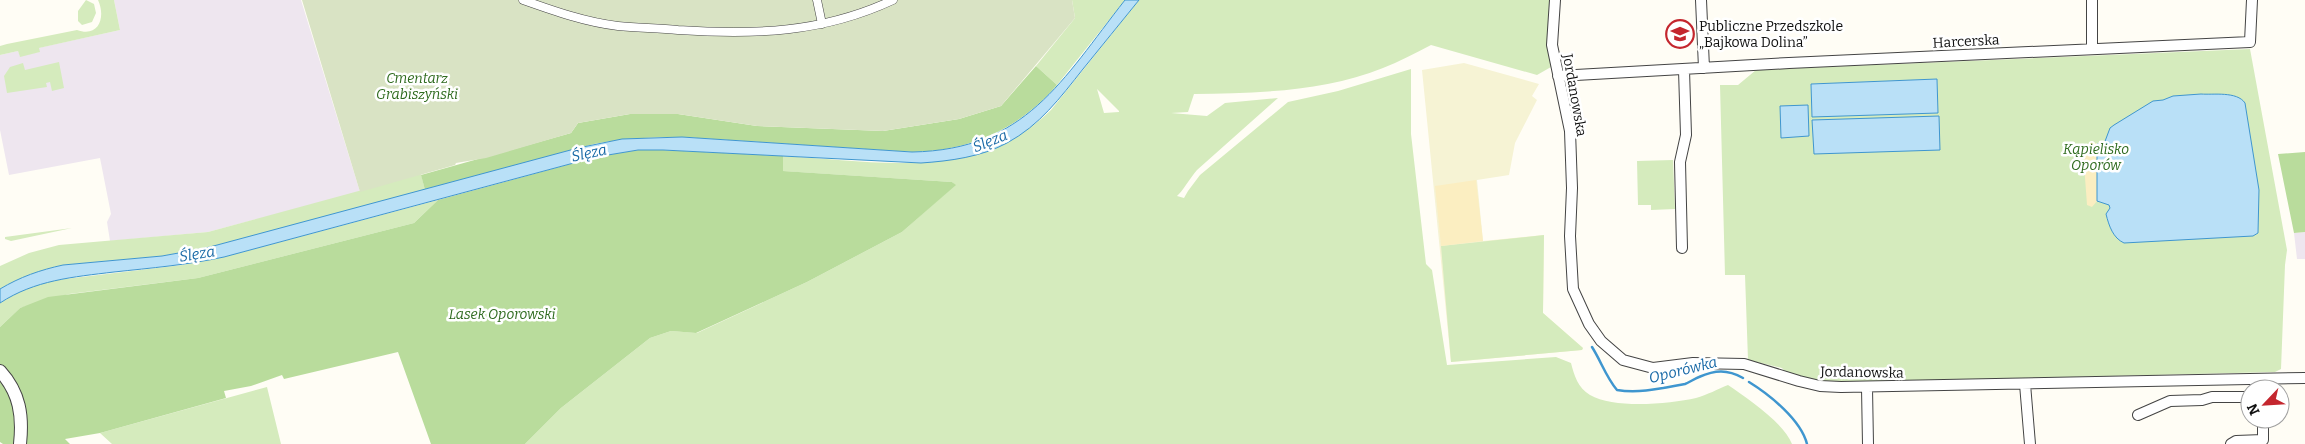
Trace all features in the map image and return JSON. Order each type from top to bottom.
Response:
[{"type":"street","points":[[523,0],[553,12],[631,27],[754,33],[848,19],[893,0]]},
{"type":"street","points":[[817,0],[822,24]]},
{"type":"street","name":"Jordanowska","points":[[1555,0],[1552,45],[1570,131],[1572,188],[1570,236],[1573,289],[1589,324],[1606,346],[1623,360],[1653,368],[1693,363],[1744,364],[1790,379],[1820,386],[1867,388],[2305,378]]},
{"type":"street","points":[[1701,0],[1704,68]]},
{"type":"street","points":[[2092,0],[2092,49]]},
{"type":"street","name":"Harcerska","points":[[1558,76],[2250,42],[2252,0]]},
{"type":"street","points":[[1682,248],[1680,162],[1686,135],[1684,70]]},
{"type":"street","points":[[0,371],[11,385],[17,398],[21,416],[20,444]]},
{"type":"street","points":[[2025,384],[2030,444]]},
{"type":"street","points":[[1867,388],[1868,444]]},
{"type":"street","points":[[2138,415],[2170,401],[2202,400],[2212,397],[2240,397]]},
{"type":"street","points":[[2230,444],[2236,441],[2263,440],[2263,429]]},
{"type":"shaded area","points":[[114,0],[301,0],[360,192],[208,232],[110,241],[107,222],[111,214],[100,158],[9,175],[0,130],[0,55],[18,51],[20,56],[39,52],[38,48],[120,30]]},
{"type":"shaded area","points":[[1464,63],[1539,84],[1532,96],[1537,100],[1515,143],[1509,175],[1477,180],[1483,241],[1544,235],[1543,313],[1583,348],[1582,350],[1451,362],[1422,70]]},
{"type":"shaded area","points":[[2305,232],[2305,259],[2297,259],[2294,233]]},
{"type":"green space","points":[[86,0],[94,4],[96,13],[92,22],[82,25],[78,21],[78,11]]},
{"type":"green space","points":[[98,0],[114,0],[120,30],[39,48],[40,52],[20,57],[18,51],[0,55],[0,46],[7,44],[77,30],[85,32],[95,29],[101,19]]},
{"type":"green space","name":"Cmentarz Grabiszyński","points":[[302,0],[1072,0],[1075,18],[1001,106],[959,119],[883,131],[757,126],[678,114],[630,114],[578,123],[571,133],[486,158],[456,163],[455,165],[360,192]]},
{"type":"green space","points":[[1072,0],[1125,0],[1057,85],[1036,66],[1075,18]]},
{"type":"green space","points":[[1139,0],[1551,0],[1548,34],[1551,67],[1537,75],[1431,45],[1383,68],[1360,76],[1314,87],[1265,92],[1194,94],[1188,112],[1171,113],[1207,116],[1225,103],[1278,98],[1197,170],[1177,196],[1184,198],[1200,175],[1288,102],[1338,91],[1411,69],[1411,134],[1426,264],[1432,270],[1447,365],[1556,357],[1571,363],[1575,377],[1590,395],[1600,399],[1627,404],[1685,400],[1700,397],[1728,385],[1773,420],[1788,436],[1792,444],[525,444],[561,408],[650,338],[671,331],[697,333],[807,282],[902,232],[955,185],[952,182],[782,171],[783,156],[889,163],[924,162],[958,158],[991,149],[1022,133],[1051,110]],"holes":[[[1097,89],[1119,111],[1104,113]]]},
{"type":"green space","name":"Kąpielisko Oporów","points":[[2250,49],[2287,250],[2281,369],[2275,372],[1823,383],[1787,374],[1782,368],[1748,360],[1745,275],[1725,275],[1720,85],[1738,85],[1756,70]],"holes":[[[1937,79],[1938,113],[1812,116],[1811,84]]]},
{"type":"green space","points":[[59,62],[64,88],[52,91],[50,82],[46,83],[47,87],[7,93],[4,76],[10,67],[23,63],[25,70]]},
{"type":"green space","points":[[1036,66],[1057,85],[1026,114],[992,135],[973,142],[933,151],[912,152],[682,137],[649,138],[616,140],[594,144],[425,190],[421,175],[571,133],[578,123],[630,114],[678,114],[757,126],[883,131],[959,119],[1001,106]]},
{"type":"green space","name":"Lasek Oporowski","points":[[638,150],[783,156],[783,171],[952,182],[956,185],[902,232],[807,282],[696,333],[671,331],[650,338],[561,408],[525,444],[431,444],[398,352],[284,379],[282,375],[251,386],[224,391],[226,398],[100,433],[65,439],[70,444],[3,444],[0,442],[0,327],[20,308],[48,297],[198,278],[414,223],[438,200],[596,157]]},
{"type":"green space","points":[[2305,152],[2305,232],[2294,233],[2278,154]]},
{"type":"green space","points":[[1673,160],[1675,209],[1651,210],[1651,205],[1638,205],[1637,161]]},
{"type":"green space","points":[[421,174],[425,190],[206,248],[162,256],[63,265],[23,277],[0,289],[0,266],[29,253],[59,245],[208,232]]},
{"type":"green space","points":[[438,200],[414,223],[198,278],[69,294],[20,308],[0,327],[0,303],[18,292],[48,281],[182,265],[224,257]]},
{"type":"green space","points":[[72,228],[11,241],[5,239],[5,237]]},
{"type":"green space","points":[[1544,235],[1543,313],[1583,348],[1582,350],[1451,362],[1441,246]]},
{"type":"green space","points":[[267,387],[281,444],[112,444],[100,433]]},
{"type":"sand","points":[[2092,141],[2097,144],[2097,201],[2092,207],[2087,205],[2083,150]]},
{"type":"sand","points":[[1476,180],[1483,241],[1441,246],[1435,186]]},
{"type":"water","name":"Ślęza","points":[[1125,0],[1139,0],[1049,110],[1019,136],[997,148],[976,155],[921,163],[638,150],[596,157],[224,257],[84,276],[41,284],[13,295],[0,303],[0,289],[23,277],[55,267],[162,256],[206,248],[578,148],[622,139],[682,137],[912,152],[951,148],[985,139],[1013,124],[1038,105],[1060,83]]},
{"type":"water","points":[[1937,79],[1938,113],[1812,117],[1811,84]]},
{"type":"water","points":[[2201,94],[2231,95],[2245,103],[2259,190],[2258,233],[2253,236],[2124,243],[2120,241],[2114,235],[2106,214],[2110,208],[2109,205],[2097,201],[2097,144],[2104,144],[2110,128],[2153,101],[2173,96]]},
{"type":"water","points":[[1808,105],[1809,136],[1781,138],[1780,106]]},
{"type":"water","points":[[1939,116],[1940,150],[1814,154],[1812,120]]},
{"type":"waterway","name":"Oporówka","points":[[1592,347],[1617,390],[1642,391],[1685,384],[1716,372],[1732,373],[1743,378]]},
{"type":"waterway","name":"Oporówka","points":[[1749,382],[1775,401],[1792,417],[1804,435],[1807,444]]},
{"type":"place","name":"Publiczne Przedszkole „Bajkowa Dolina”","points":[[1680,34]]}]
